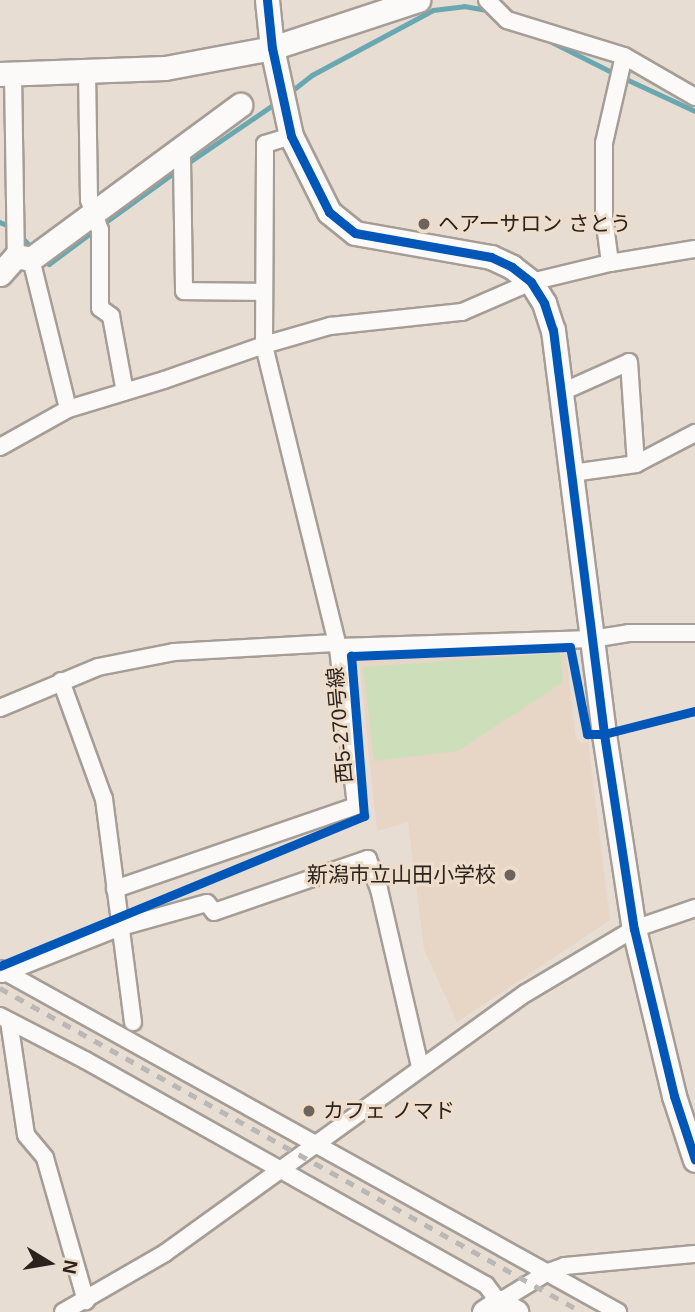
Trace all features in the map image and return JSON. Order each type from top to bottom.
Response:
[{"type":"street","points":[[267,0],[272,48],[290,136],[329,212],[355,233],[491,257],[512,267],[531,282],[544,303],[553,330],[592,639],[635,929],[674,1096],[695,1160]]},
{"type":"street","points":[[68,409],[23,257],[6,74],[165,68],[272,48],[418,0]]},
{"type":"street","points":[[487,0],[507,20],[624,56],[695,97]]},
{"type":"street","points":[[610,263],[604,217],[604,143],[624,56]]},
{"type":"street","points":[[87,71],[89,200],[96,211],[100,230],[100,308],[111,316],[125,392]]},
{"type":"street","points":[[0,274],[96,211],[240,105]]},
{"type":"street","points":[[115,889],[356,806],[336,645],[264,345],[265,144],[290,136]]},
{"type":"street","points":[[178,151],[182,160],[184,290],[264,292]]},
{"type":"street","points":[[0,447],[68,409],[330,326],[462,312],[531,282],[610,263],[695,249]]},
{"type":"street","points":[[562,392],[629,362],[636,464]]},
{"type":"street","points":[[572,473],[636,464],[695,433]]},
{"type":"street","points":[[0,708],[98,667],[174,652],[592,639],[629,633],[695,633]]},
{"type":"street","points":[[61,681],[104,799],[133,1022]]},
{"type":"street","points":[[2,972],[121,927],[206,902],[214,912],[368,859],[379,889],[420,1067]]},
{"type":"street","points":[[63,1312],[165,1253],[526,993],[635,929],[695,908]]},
{"type":"street","points":[[2,972],[618,1312]]},
{"type":"street","points":[[5,1018],[486,1284],[499,1309],[548,1272],[565,1266],[695,1254]]},
{"type":"street","points":[[5,1018],[26,1135],[45,1158],[86,1301]]},
{"type":"shaded area","name":"新潟市立山田小学校","points":[[566,654],[576,739],[582,743],[588,742],[610,920],[457,1022],[424,949],[408,822],[377,831],[359,660]]},
{"type":"green space","points":[[560,653],[563,682],[458,751],[374,761],[363,667]]},
{"type":"waterway","points":[[289,93],[312,75],[433,10],[464,6],[491,11]]},
{"type":"waterway","points":[[552,42],[616,74]]},
{"type":"waterway","points":[[624,78],[695,111]]},
{"type":"waterway","points":[[185,165],[276,103]]},
{"type":"waterway","points":[[103,224],[178,170]]},
{"type":"waterway","points":[[0,222],[11,227]]},
{"type":"waterway","points":[[42,258],[49,264],[96,229]]},
{"type":"waterway","points":[[20,235],[33,249]]},
{"type":"railway","points":[[0,988],[582,1312]]},
{"type":"cycle path","points":[[267,0],[272,48],[291,136],[329,212],[355,233],[491,257],[512,267],[531,282],[544,303],[553,330],[604,734],[634,929],[674,1096],[695,1160]]},
{"type":"cycle path","name":"西5-270号線","points":[[0,966],[364,816],[351,656],[570,647],[587,734],[604,734],[695,711]]},
{"type":"place","name":"ヘアーサロン さとう","points":[[424,224]]},
{"type":"place","name":"新潟市立山田小学校","points":[[510,875]]},
{"type":"place","name":"カフェ ノマド","points":[[309,1111]]}]
